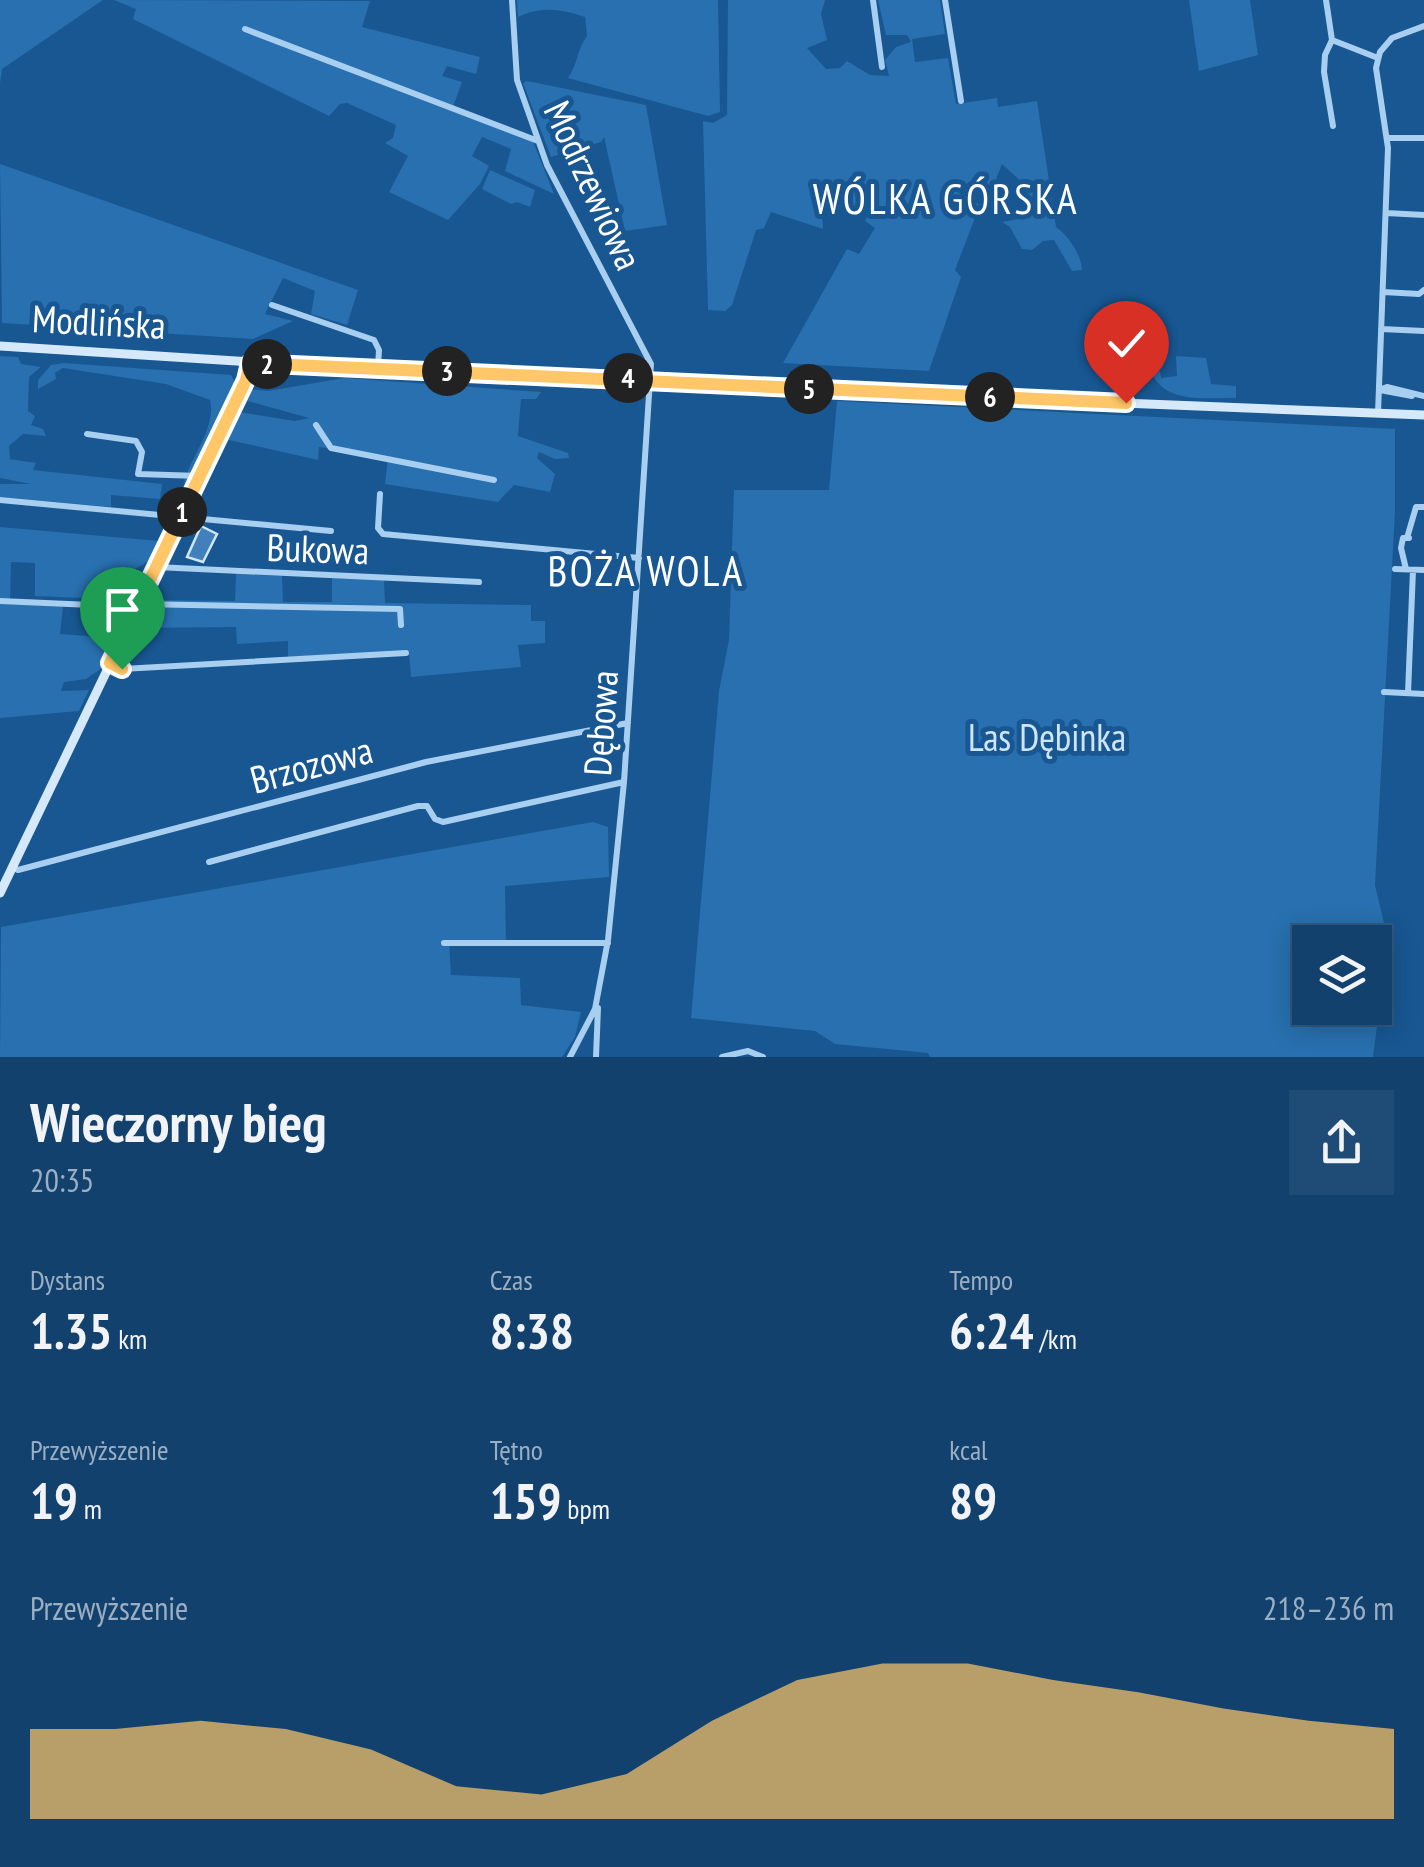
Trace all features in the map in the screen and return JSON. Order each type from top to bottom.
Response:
[{"type":"main road","name":"Modlińska","points":[[0,346],[650,382],[1424,416]]},
{"type":"main road","points":[[0,893],[246,380],[251,360]]},
{"type":"street","name":"Modrzewiowa","points":[[512,0],[517,80],[539,141],[560,194],[651,364],[650,382]]},
{"type":"street","points":[[872,0],[882,67]]},
{"type":"street","points":[[945,0],[960,101]]},
{"type":"street","points":[[1326,0],[1332,40],[1325,55],[1324,72],[1333,126]]},
{"type":"street","points":[[1378,414],[1386,138],[1376,75],[1378,58],[1392,38],[1424,26]]},
{"type":"street","points":[[246,29],[539,141]]},
{"type":"street","points":[[1332,40],[1378,58]]},
{"type":"street","points":[[1386,138],[1424,138]]},
{"type":"street","points":[[1386,213],[1424,215]]},
{"type":"street","points":[[1382,292],[1419,294],[1424,290]]},
{"type":"street","points":[[272,306],[374,340],[379,350],[378,367]]},
{"type":"street","points":[[1381,330],[1424,332]]},
{"type":"street","name":"Dębowa","points":[[570,1057],[598,997],[608,943],[624,782],[650,382]]},
{"type":"street","points":[[1379,390],[1424,396]]},
{"type":"street","points":[[316,425],[331,448],[494,480]]},
{"type":"street","points":[[87,434],[136,441],[141,446],[138,471],[142,475],[200,476]]},
{"type":"street","points":[[380,494],[378,528],[383,534],[639,558]]},
{"type":"street","points":[[0,500],[331,531]]},
{"type":"street","points":[[1408,693],[1410,569],[1401,543],[1409,538],[1416,507],[1424,507]]},
{"type":"street","name":"Bukowa","points":[[156,567],[478,582]]},
{"type":"street","points":[[1395,568],[1424,570]]},
{"type":"street","points":[[0,602],[400,609],[401,625]]},
{"type":"street","points":[[1410,630],[1424,631]]},
{"type":"street","points":[[110,663],[122,669],[406,654]]},
{"type":"street","points":[[1384,692],[1424,694]]},
{"type":"street","name":"Brzozowa","points":[[12,867],[18,870],[426,762],[628,723]]},
{"type":"street","points":[[209,862],[418,806],[427,806],[443,822],[624,782]]},
{"type":"street","points":[[444,943],[608,943]]},
{"type":"street","points":[[596,1057],[598,997]]},
{"type":"street","points":[[722,1057],[748,1051],[762,1057]]},
{"type":"green space","points":[[0,0],[103,0],[2,69],[0,83]]},
{"type":"green space","points":[[114,0],[370,1],[362,27],[480,57],[476,74],[447,66],[442,76],[462,82],[453,107],[532,139],[554,194],[505,171],[511,149],[482,137],[472,156],[489,166],[480,184],[448,220],[389,192],[408,156],[385,143],[393,138],[396,125],[347,103],[340,104],[329,116],[133,19],[136,9]]},
{"type":"green space","points":[[517,0],[718,0],[720,112],[708,116],[568,78],[587,36],[585,17],[551,10],[518,17]]},
{"type":"green space","points":[[728,0],[825,0],[821,14],[827,40],[807,48],[826,69],[840,68],[847,61],[870,75],[889,76],[885,60],[896,47],[911,42],[907,35],[886,35],[878,0],[940,0],[945,34],[912,39],[915,62],[948,58],[956,104],[997,98],[998,107],[1037,101],[1056,227],[1074,246],[1082,270],[1072,271],[1054,240],[1043,241],[1032,250],[1022,249],[1010,227],[1002,222],[1023,218],[1030,201],[1023,191],[1026,186],[1002,164],[993,187],[986,191],[961,182],[959,192],[966,201],[989,206],[978,210],[955,270],[961,277],[929,371],[783,363],[847,249],[859,254],[875,228],[865,221],[868,215],[843,202],[822,207],[823,229],[771,212],[764,228],[756,230],[732,305],[725,311],[708,310],[703,121],[713,123],[727,115]]},
{"type":"green space","points":[[1189,0],[1250,0],[1258,55],[1199,71]]},
{"type":"green space","points":[[523,83],[646,105],[667,225],[625,231],[604,137],[601,142],[551,157]]},
{"type":"green space","points":[[0,164],[358,290],[347,325],[311,314],[315,291],[283,278],[265,314],[293,321],[253,339],[2,323]]},
{"type":"green space","points":[[490,170],[535,190],[530,207],[511,204],[482,189]]},
{"type":"green space","points":[[0,356],[18,357],[21,364],[41,367],[29,377],[28,411],[35,416],[31,425],[43,429],[46,436],[23,434],[9,446],[10,459],[36,463],[33,470],[162,484],[160,499],[111,495],[111,507],[0,497],[0,484],[31,484],[0,478]]},
{"type":"green space","points":[[1176,356],[1206,358],[1211,384],[1236,386],[1236,398],[1187,397],[1166,390],[1151,372],[1160,371],[1161,378],[1177,376]]},
{"type":"green space","points":[[51,365],[231,375],[238,389],[189,485],[184,483],[210,421],[210,400],[166,384],[63,368],[55,373],[56,379],[38,389],[38,380]]},
{"type":"green space","points":[[344,378],[541,392],[536,399],[521,399],[518,436],[568,453],[569,458],[555,459],[539,452],[537,458],[555,474],[550,492],[514,485],[498,502],[385,484],[388,457],[319,447],[318,460],[225,439],[238,412],[295,421],[309,418],[244,400],[249,389],[268,391]]},
{"type":"green space","name":"Las Dębinka","points":[[837,401],[1395,429],[1395,511],[1375,885],[1384,925],[1292,925],[1292,1025],[1377,1025],[1373,1057],[930,1057],[928,1053],[835,1044],[815,1031],[691,1018],[719,691],[729,640],[734,490],[829,490]]},
{"type":"green space","points":[[0,527],[159,541],[152,559],[135,569],[141,573],[133,600],[35,596],[35,563],[11,562],[10,604],[63,606],[60,634],[117,638],[110,654],[102,659],[102,668],[86,679],[64,682],[61,691],[89,690],[79,711],[0,718]]},
{"type":"green space","points":[[236,574],[282,576],[283,602],[332,602],[332,578],[384,580],[385,603],[531,605],[531,621],[545,621],[545,643],[518,645],[521,667],[411,677],[409,651],[288,657],[288,641],[237,644],[236,627],[138,628],[150,600],[235,601]]},
{"type":"green space","points":[[593,822],[608,827],[609,877],[505,886],[506,942],[449,941],[451,975],[520,978],[521,1005],[581,1012],[575,1037],[562,1057],[0,1057],[1,927]]},
{"type":"building","points":[[1115,341],[1129,342],[1129,375],[1115,374]]},
{"type":"building","points":[[201,526],[217,534],[203,562],[187,557]]},
{"type":"district","name":"WÓLKA GÓRSKA","points":[[946,198]]},
{"type":"district","name":"BOŻA WOLA","points":[[646,570]]},
{"type":"route","points":[[122,669],[110,663],[246,380],[250,363],[1126,403]]}]
